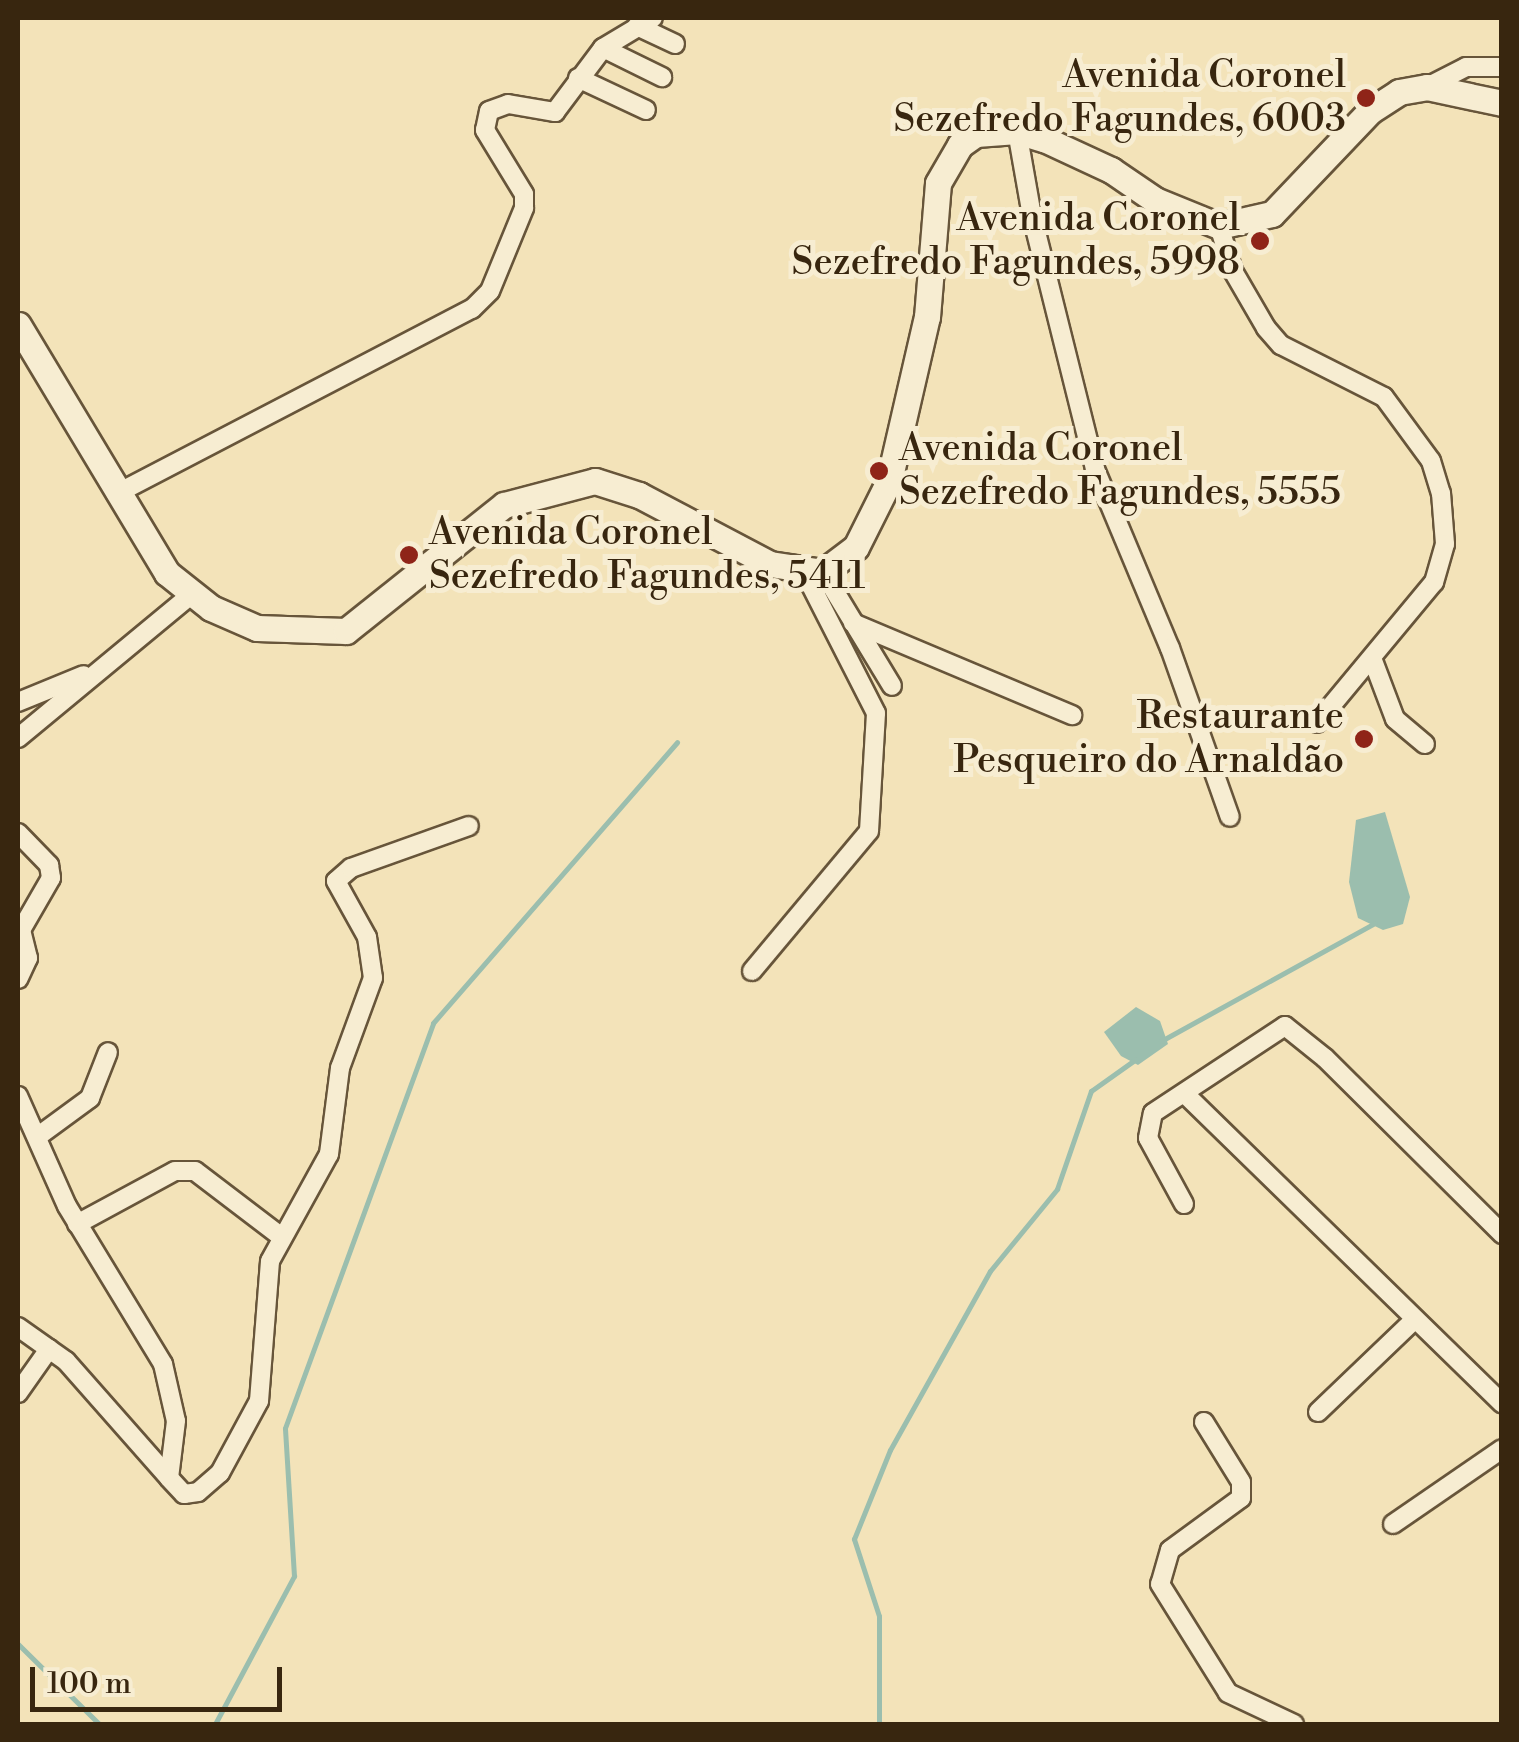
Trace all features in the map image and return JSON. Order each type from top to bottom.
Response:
[{"type":"main road","points":[[18,325],[26,357],[167,573],[193,594],[257,628],[346,631],[504,506],[595,481],[639,495],[770,564],[813,571],[856,548],[890,480],[927,317],[938,184],[960,145],[976,134],[1017,131],[1076,152],[1155,200],[1219,226],[1272,214],[1370,111],[1399,92],[1428,88],[1502,102]]},
{"type":"street","points":[[116,494],[472,309],[490,291],[524,208],[485,119],[498,104],[555,112],[603,48],[645,22],[675,44]]},
{"type":"street","points":[[603,48],[662,77]]},
{"type":"street","points":[[1428,88],[1466,67],[1502,68]]},
{"type":"street","points":[[578,78],[646,110]]},
{"type":"street","points":[[1017,131],[1032,216],[1095,469],[1170,648],[1230,817]]},
{"type":"street","points":[[1219,226],[1233,271],[1281,345],[1384,397],[1431,461],[1442,493],[1442,567],[1317,722]]},
{"type":"street","points":[[813,571],[892,686]]},
{"type":"street","points":[[752,971],[869,832],[876,713],[813,571]]},
{"type":"street","points":[[18,738],[193,594]]},
{"type":"street","points":[[853,624],[1072,716]]},
{"type":"street","points":[[1372,658],[1396,719],[1425,744]]},
{"type":"street","points":[[18,702],[103,668]]},
{"type":"street","points":[[18,1327],[48,1349],[184,1494],[198,1492],[220,1473],[250,1428],[264,1375],[264,1291],[279,1234],[329,1154],[340,1068],[373,978],[367,937],[339,897],[336,881],[351,868],[469,826]]},
{"type":"street","points":[[18,833],[49,865],[50,878],[21,930],[28,958],[18,979]]},
{"type":"street","points":[[1184,1204],[1148,1138],[1153,1113],[1285,1026],[1326,1058],[1502,1234]]},
{"type":"street","points":[[36,1138],[90,1098],[108,1052]]},
{"type":"street","points":[[1185,1094],[1502,1404]]},
{"type":"street","points":[[18,1098],[77,1224],[163,1364],[176,1421],[168,1478]]},
{"type":"street","points":[[77,1224],[175,1170],[195,1171],[279,1234]]},
{"type":"street","points":[[1318,1412],[1413,1321]]},
{"type":"street","points":[[18,1393],[48,1349]]},
{"type":"street","points":[[1204,1422],[1241,1482],[1242,1498],[1170,1550],[1160,1584],[1228,1693],[1294,1724]]},
{"type":"street","points":[[1393,1524],[1502,1449]]},
{"type":"shaded area","points":[[1385,812],[1410,897],[1403,924],[1383,930],[1358,918],[1349,882],[1356,820]]},
{"type":"shaded area","points":[[1136,1007],[1160,1021],[1168,1044],[1138,1065],[1121,1056],[1104,1032]]},
{"type":"waterway","points":[[215,1724],[294,1576],[285,1428],[433,1023],[677,742]]},
{"type":"waterway","points":[[1161,1041],[1375,923]]},
{"type":"waterway","points":[[879,1724],[879,1616],[854,1539],[890,1450],[990,1271],[1057,1189],[1091,1091],[1136,1059]]},
{"type":"waterway","points":[[18,1644],[99,1724]]},
{"type":"place","name":"Avenida Coronel Sezefredo Fagundes, 6003","points":[[1366,98]]},
{"type":"place","name":"Avenida Coronel Sezefredo Fagundes, 5998","points":[[1260,241]]},
{"type":"place","name":"Avenida Coronel Sezefredo Fagundes, 5555","points":[[879,471]]},
{"type":"place","name":"Avenida Coronel Sezefredo Fagundes, 5411","points":[[409,555]]},
{"type":"place","name":"Restaurante Pesqueiro do Arnaldão","points":[[1364,739]]}]
